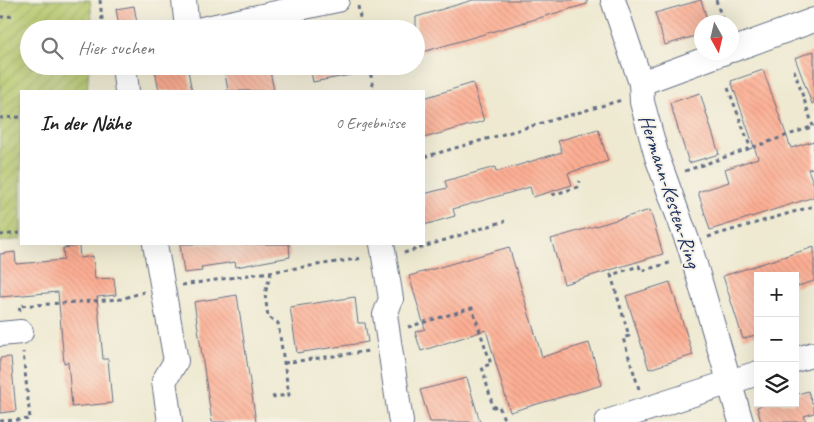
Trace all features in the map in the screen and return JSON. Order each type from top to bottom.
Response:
[{"type":"street","points":[[184,0],[186,20]]},
{"type":"street","points":[[244,20],[337,0]]},
{"type":"street","name":"Hermann-Kesten-Ring","points":[[613,0],[642,88],[642,102],[665,178],[690,250],[741,422]]},
{"type":"street","points":[[739,47],[814,20]]},
{"type":"street","points":[[642,88],[707,60]]},
{"type":"street","points":[[125,75],[127,90]]},
{"type":"street","points":[[155,245],[176,361],[164,381],[170,422]]},
{"type":"street","points":[[384,253],[391,299],[385,315],[401,422]]},
{"type":"street","points":[[799,359],[814,354]]},
{"type":"street","points":[[607,422],[754,374]]},
{"type":"path","points":[[100,0],[102,20]]},
{"type":"path","points":[[357,0],[360,20]]},
{"type":"path","points":[[716,0],[721,15]]},
{"type":"path","points":[[0,17],[14,16]]},
{"type":"path","points":[[665,178],[814,126],[794,70]]},
{"type":"path","points":[[371,75],[374,90]]},
{"type":"path","points":[[425,157],[642,88]]},
{"type":"path","points":[[728,88],[751,149]]},
{"type":"path","points":[[0,118],[20,116]]},
{"type":"path","points":[[552,194],[578,187],[580,181]]},
{"type":"path","points":[[646,410],[623,338],[629,336],[611,275],[639,266],[641,271],[690,250],[814,206]]},
{"type":"path","points":[[425,242],[506,221]]},
{"type":"path","points":[[0,236],[20,233]]},
{"type":"path","points":[[162,288],[384,253],[414,245]]},
{"type":"path","points":[[271,272],[265,294],[268,317],[278,323],[289,395],[272,397]]},
{"type":"path","points":[[0,421],[30,419],[11,333],[19,306],[121,299]]},
{"type":"path","points":[[284,363],[388,340],[472,308],[490,364],[482,367],[493,407],[499,406],[505,422]]},
{"type":"green space","points":[[0,0],[90,0],[92,20],[20,20],[20,75],[88,75],[87,90],[20,90],[20,239],[0,242]]},
{"type":"building","points":[[473,0],[587,0],[587,4],[425,51],[425,20],[416,20],[416,17]]},
{"type":"building","points":[[701,0],[706,15],[694,15],[694,36],[665,45],[655,13]]},
{"type":"building","points":[[134,6],[136,20],[118,20],[116,9]]},
{"type":"building","points":[[814,51],[814,103],[812,104],[795,58]]},
{"type":"building","points":[[763,70],[791,148],[814,141],[814,168],[808,169],[814,185],[814,197],[710,230],[698,192],[729,182],[725,169],[758,158],[731,81]]},
{"type":"building","points":[[156,75],[189,75],[192,90],[159,90]]},
{"type":"building","points":[[225,75],[271,75],[274,90],[228,90]]},
{"type":"building","points":[[312,75],[351,75],[313,82]]},
{"type":"building","points":[[473,83],[484,121],[425,138],[425,98]]},
{"type":"building","points":[[700,93],[719,154],[689,163],[670,103]]},
{"type":"building","points":[[598,129],[608,161],[568,173],[572,185],[533,197],[530,187],[453,209],[455,216],[425,225],[425,194],[447,188],[445,181],[495,167],[496,172],[562,152],[558,141]]},
{"type":"building","points":[[650,210],[663,254],[564,284],[551,239]]},
{"type":"building","points":[[180,245],[289,245],[290,257],[236,267],[235,262],[201,267],[202,271],[184,273]]},
{"type":"building","points":[[79,246],[80,258],[93,256],[95,279],[114,278],[116,295],[97,297],[103,359],[108,359],[112,403],[72,407],[68,362],[64,363],[58,292],[0,297],[0,254],[15,252],[16,264],[64,260],[63,248]]},
{"type":"building","points":[[509,247],[542,357],[589,343],[602,385],[510,412],[486,330],[421,351],[415,332],[425,329],[409,276]]},
{"type":"building","points":[[814,247],[814,281],[799,286],[799,272],[754,272],[754,335],[743,339],[723,276]]},
{"type":"building","points":[[670,282],[693,355],[649,369],[626,296]]},
{"type":"building","points":[[237,295],[256,422],[212,422],[194,302]]},
{"type":"building","points":[[355,297],[358,323],[365,323],[368,342],[297,353],[290,307]]},
{"type":"building","points":[[11,357],[16,411],[0,413],[0,358]]},
{"type":"building","points":[[467,378],[480,422],[430,422],[420,390]]},
{"type":"building","points":[[808,391],[812,403],[814,403],[814,413],[804,416],[806,422],[761,422],[757,407],[799,407],[799,394]]}]
